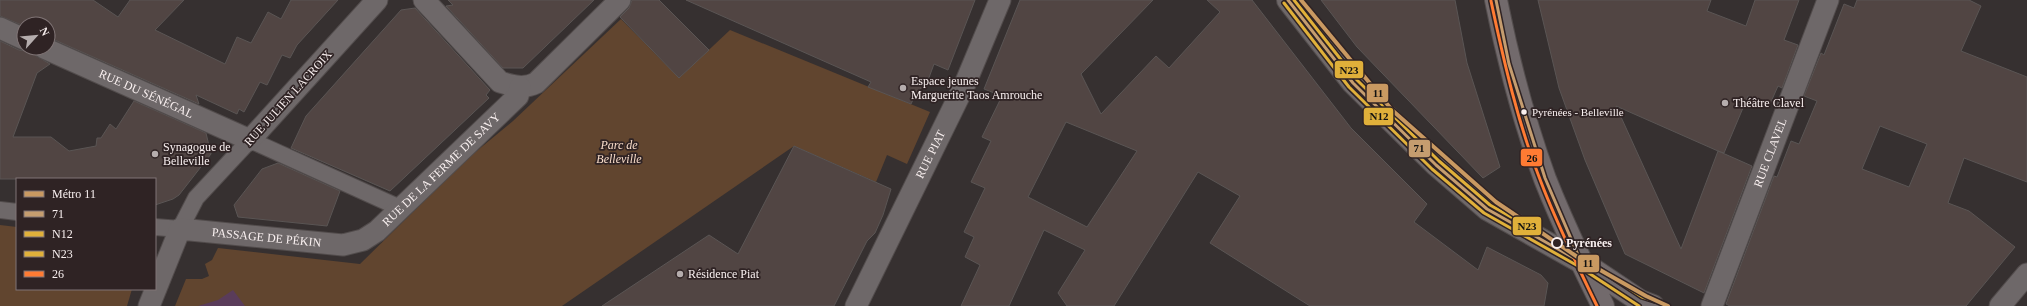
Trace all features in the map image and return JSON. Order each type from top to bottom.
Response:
[{"type":"main road","points":[[1496,0],[1509,64],[1545,178],[1581,262],[1603,306]]},
{"type":"main road","points":[[1581,262],[1640,301],[1653,306]]},
{"type":"street","name":"RUE JULIEN LACROIX","points":[[156,289],[180,229],[196,198],[377,0]]},
{"type":"street","points":[[424,0],[500,82],[520,87],[528,87],[536,83],[620,0]]},
{"type":"street","name":"RUE PIAT","points":[[856,306],[965,84],[1000,0]]},
{"type":"street","points":[[1288,0],[1353,83],[1436,165],[1487,209],[1581,262]]},
{"type":"street","name":"RUE CLAVEL","points":[[1712,306],[1828,0]]},
{"type":"street","points":[[0,28],[16,35]]},
{"type":"street","name":"RUE DU SÉNÉGAL","points":[[56,53],[250,140]]},
{"type":"street","name":"RUE DE LA FERME DE SAVY","points":[[353,243],[363,240],[377,231],[518,96],[520,87]]},
{"type":"street","points":[[250,140],[400,208]]},
{"type":"street","points":[[0,210],[16,212]]},
{"type":"street","points":[[156,227],[180,229]]},
{"type":"street","name":"PASSAGE DE PÉKIN","points":[[180,229],[343,245],[353,243]]},
{"type":"street","points":[[2000,306],[2027,274]]},
{"type":"street","name":"RUE JULIEN LACROIX","points":[[149,306],[155,290]]},
{"type":"green space","name":"Parc de Belleville","points":[[621,19],[679,78],[730,30],[930,112],[907,164],[887,155],[876,182],[794,146],[562,306],[175,306],[186,279],[202,279],[209,276],[205,264],[212,260],[218,248],[360,264],[467,159],[513,121]]},
{"type":"green space","points":[[0,225],[16,227],[16,290],[132,290],[127,306],[0,306]]},
{"type":"shaded area","points":[[233,290],[245,306],[198,306],[218,300]]},
{"type":"building","points":[[0,0],[93,0],[118,17],[130,0],[184,0],[155,30],[225,64],[237,37],[251,43],[268,12],[281,19],[291,0],[338,0],[297,45],[290,58],[282,55],[267,85],[260,82],[244,112],[239,109],[237,114],[196,95],[199,104],[56,41],[56,16],[16,16],[16,23],[0,16]]},
{"type":"building","points":[[448,0],[594,0],[523,68],[503,68],[446,6],[453,5]]},
{"type":"building","points":[[632,0],[659,0],[709,50],[679,78],[620,17],[629,8]]},
{"type":"building","points":[[686,0],[975,0],[948,70],[934,64],[927,83],[916,93],[911,104],[868,87],[871,82]]},
{"type":"building","points":[[1020,0],[1153,0],[1081,74],[1101,114],[1156,56],[1169,68],[1220,12],[1207,0],[1252,0],[1351,128],[1427,204],[1414,222],[1478,270],[1487,247],[1541,275],[1548,283],[1544,306],[1310,306],[1210,243],[1240,196],[1198,172],[1114,306],[1067,306],[1058,293],[1085,250],[1044,230],[1009,306],[961,306],[980,265],[965,257],[974,237],[964,232],[985,188],[971,182],[991,141],[982,137],[1002,96],[984,89]],"holes":[[[1066,122],[1137,151],[1087,227],[1028,197]]]},
{"type":"building","points":[[1321,0],[1455,0],[1467,63],[1500,167],[1483,178],[1357,47]]},
{"type":"building","points":[[1538,0],[1711,0],[1707,11],[1746,26],[1755,0],[1799,0],[1784,40],[1798,45],[1782,88],[1778,86],[1770,104],[1748,96],[1724,153],[1718,151],[1752,166],[1704,293],[1625,254],[1585,160],[1559,88]],"holes":[[[1616,106],[1718,151],[1681,249]]]},
{"type":"building","points":[[1857,0],[1969,0],[1981,6],[1961,51],[2027,77],[2027,182],[1964,158],[1948,203],[1969,211],[2015,247],[1966,306],[1730,306],[1726,304],[1774,176],[1777,177],[1791,141],[1799,144],[1817,101],[1804,96],[1821,53],[1824,55],[1844,4],[1854,8]],"holes":[[[1880,126],[1927,144],[1909,187],[1862,169]]]},
{"type":"building","points":[[415,8],[490,90],[486,95],[489,98],[390,191],[291,148],[306,116],[401,10]]},
{"type":"building","points":[[0,41],[16,49],[16,56],[37,56],[50,64],[37,73],[13,137],[51,137],[69,151],[96,146],[97,138],[101,138],[110,124],[116,129],[134,101],[206,133],[211,154],[179,195],[173,199],[156,205],[156,178],[0,179]]},
{"type":"building","points":[[794,146],[891,189],[883,215],[875,233],[867,241],[834,306],[602,306],[709,235],[738,254]]},
{"type":"building","points":[[278,163],[340,191],[327,226],[238,217],[234,205],[262,169]]},
{"type":"metro line","name":"11","points":[[1301,0],[1392,110],[1496,202],[1579,258],[1646,296],[1668,306]]},
{"type":"transit line","name":"71","points":[[1288,0],[1353,83],[1436,165],[1487,209],[1581,262]]},
{"type":"transit line","name":"N23","points":[[1294,0],[1357,80],[1439,161],[1490,205],[1583,258],[1642,297],[1655,301]]},
{"type":"transit line","name":"71","points":[[1496,0],[1509,64],[1545,178],[1581,262]]},
{"type":"transit line","name":"26","points":[[1491,1],[1512,93],[1525,138],[1560,229],[1597,306]]},
{"type":"transit line","name":"N12","points":[[1284,3],[1349,87],[1432,169],[1484,213],[1578,266],[1639,306]]},
{"type":"place","name":"Espace jeunes Marguerite Taos Amrouche","points":[[903,88]]},
{"type":"place","name":"Théâtre Clavel","points":[[1725,103]]},
{"type":"place","name":"Pyrénées - Belleville","points":[[1524,112]]},
{"type":"place","name":"Synagogue de Belleville","points":[[155,154]]},
{"type":"place","name":"Pyrénées","points":[[1557,243]]},
{"type":"place","name":"Résidence Piat","points":[[680,274]]}]
